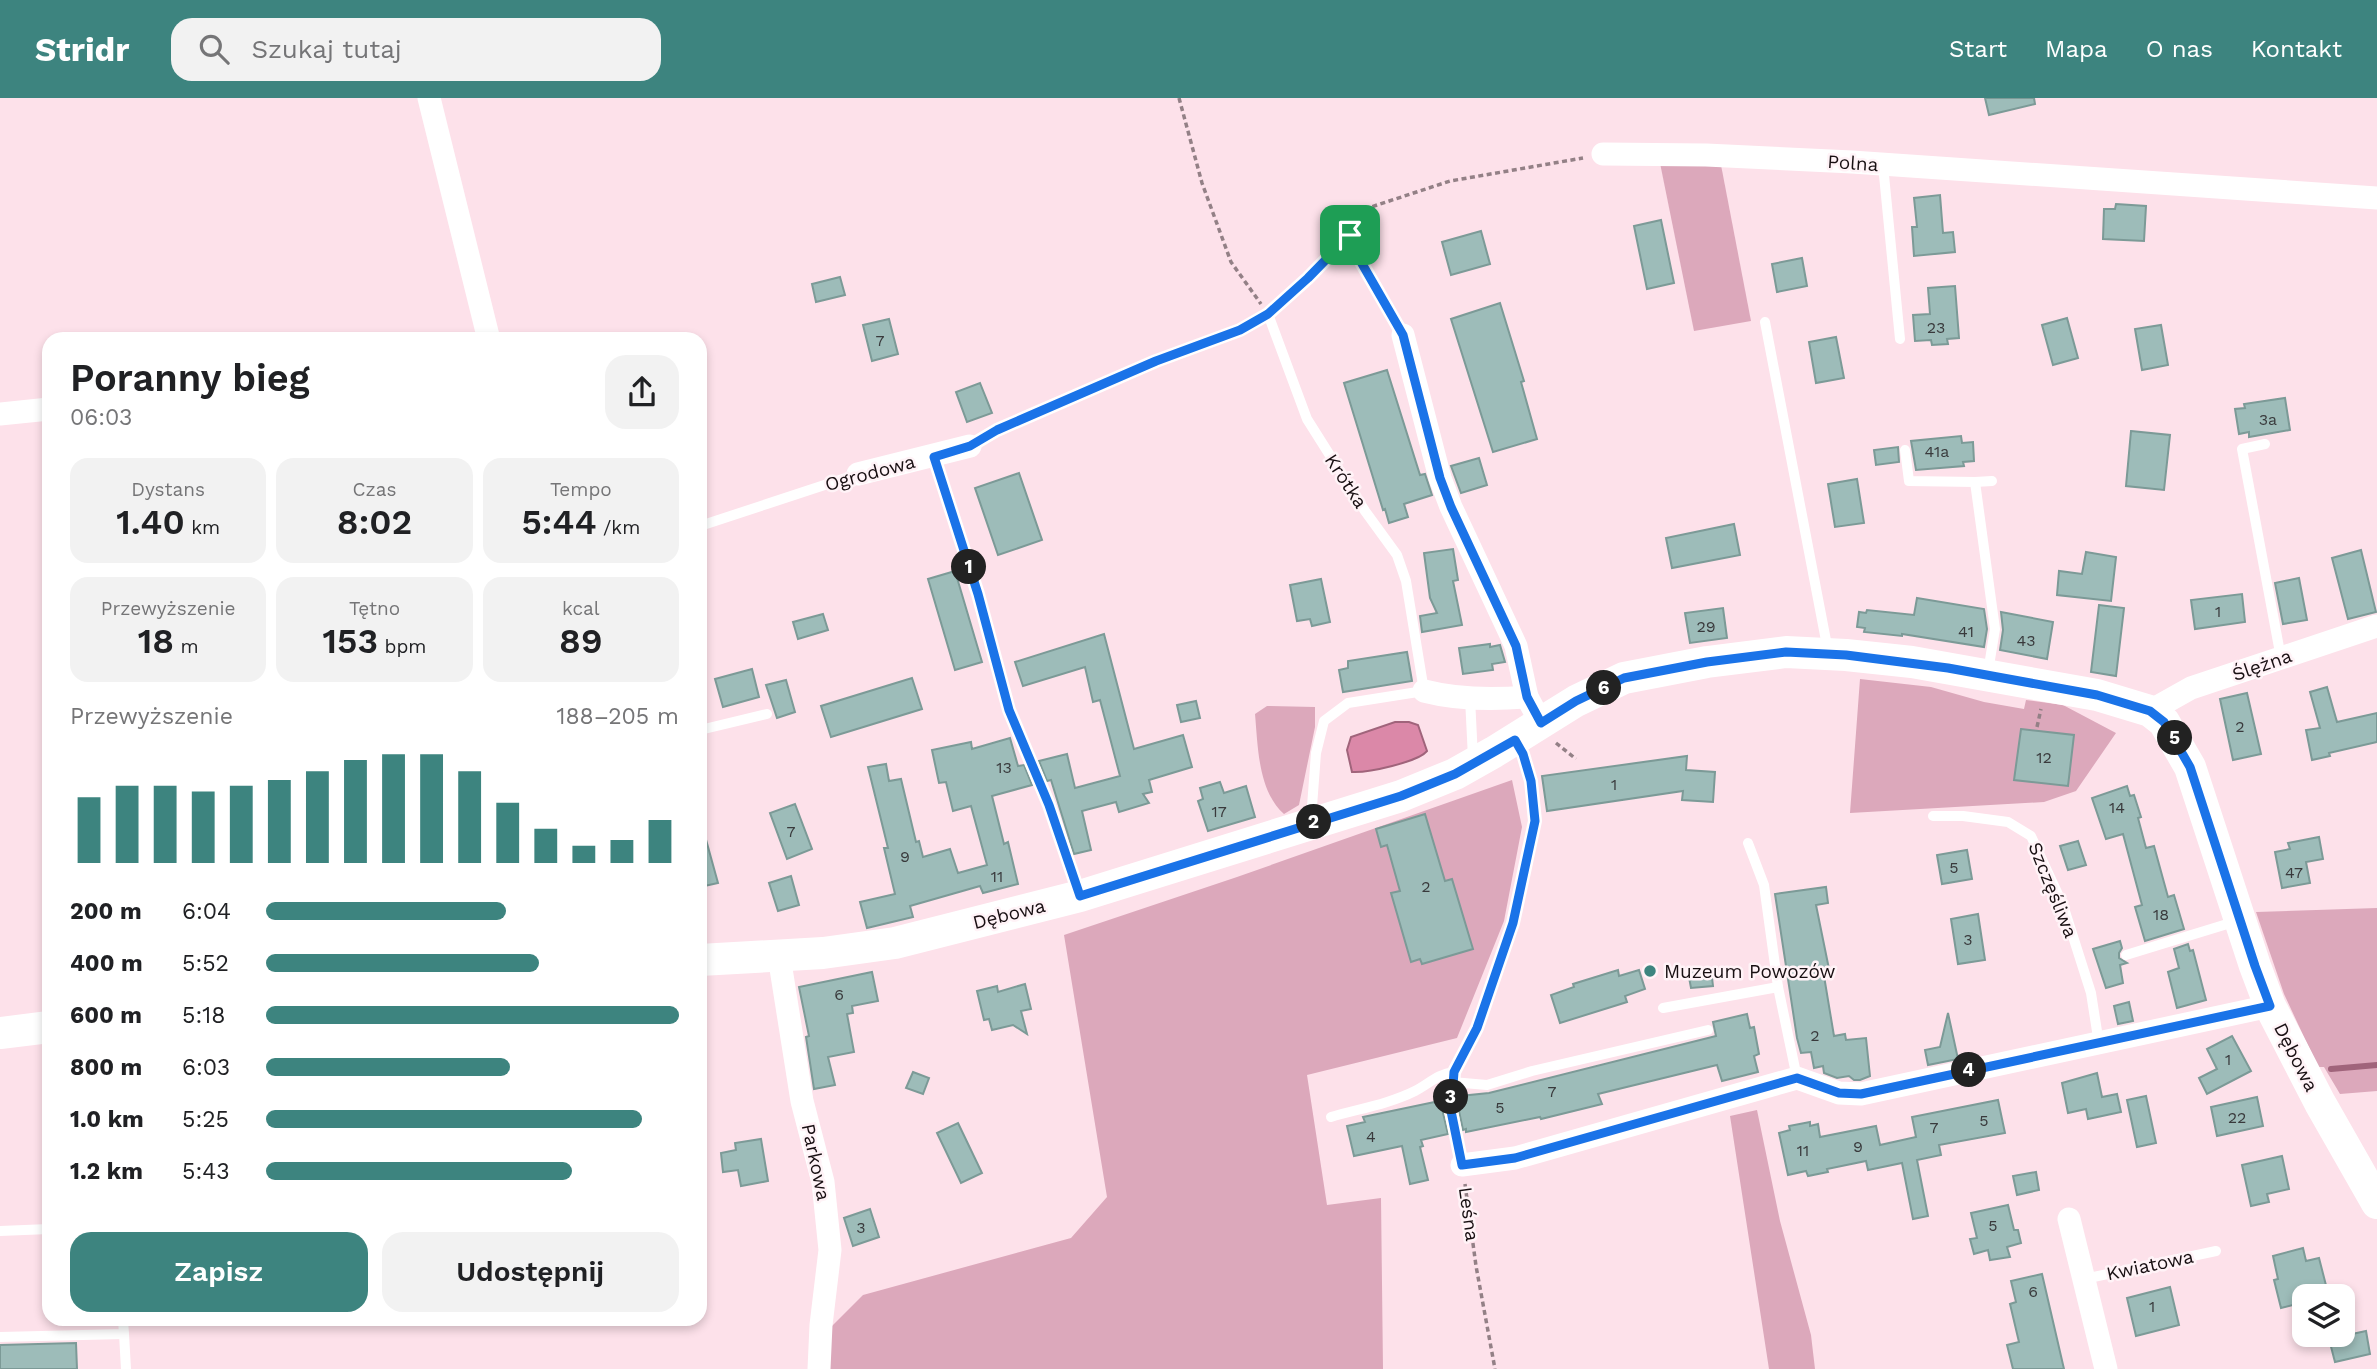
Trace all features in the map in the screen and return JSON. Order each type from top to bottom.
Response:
[{"type":"street","points":[[429,98],[487,332]]},
{"type":"street","name":"Polna","points":[[1603,154],[1719,156],[1883,165],[2377,198]]},
{"type":"street","points":[[1403,335],[1440,478],[1516,646],[1540,719]]},
{"type":"street","points":[[0,414],[42,411]]},
{"type":"street","name":"Ogrodowa","points":[[858,474],[970,446]]},
{"type":"street","name":"Ślężna","points":[[2150,711],[2191,688],[2377,625]]},
{"type":"street","name":"Dębowa","points":[[707,960],[779,956],[895,943],[1080,896],[1401,796],[1474,764],[1515,740],[1540,719],[1624,678],[1707,662],[1786,652],[1912,662],[2097,695],[2150,711],[2164,722],[2190,767],[2270,1006],[2320,1103],[2377,1203]]},
{"type":"street","points":[[1424,691],[1450,698],[1470,698],[1540,719]]},
{"type":"street","name":"Parkowa","points":[[779,956],[802,1101],[823,1182],[830,1250],[819,1369]]},
{"type":"street","points":[[1462,1165],[1515,1158],[1797,1078],[1839,1093],[1861,1094],[2270,1006]]},
{"type":"street","points":[[0,1033],[42,1028]]},
{"type":"street","name":"Kwiatowa","points":[[2069,1219],[2106,1369]]},
{"type":"lane","points":[[1883,165],[1900,339]]},
{"type":"lane","name":"Krótka","points":[[1268,314],[1307,419],[1358,500],[1397,555],[1406,581],[1424,691]]},
{"type":"lane","points":[[1765,322],[1829,654]]},
{"type":"lane","points":[[2265,444],[2242,449],[2281,658]]},
{"type":"lane","points":[[1905,450],[1909,481],[1992,481]]},
{"type":"lane","points":[[934,457],[978,594],[1009,710],[1049,805],[1080,896]]},
{"type":"lane","name":"Ogrodowa","points":[[707,524],[858,474]]},
{"type":"lane","points":[[1975,482],[1995,629],[1988,674]]},
{"type":"lane","points":[[1311,823],[1316,753],[1324,721],[1348,703],[1424,691]]},
{"type":"lane","points":[[1470,698],[1474,764]]},
{"type":"lane","points":[[707,728],[767,714]]},
{"type":"lane","name":"Leśna","points":[[1462,1165],[1451,1111],[1453,1077],[1477,1028],[1513,923],[1535,821],[1531,781],[1523,754],[1515,740]]},
{"type":"lane","name":"Szczęśliwa","points":[[1933,817],[1963,816],[2008,822],[2031,836],[2063,905],[2091,993],[2099,1044]]},
{"type":"lane","points":[[1748,843],[1764,885],[1778,987],[1797,1078]]},
{"type":"lane","points":[[2126,955],[2240,920]]},
{"type":"lane","points":[[1663,1008],[1778,987]]},
{"type":"lane","points":[[1331,1117],[1416,1091],[1442,1073],[1487,1085],[1532,1071],[1708,1030]]},
{"type":"lane","points":[[0,1231],[42,1229]]},
{"type":"lane","name":"Kwiatowa","points":[[2084,1279],[2216,1251]]},
{"type":"lane","points":[[123,1326],[126,1369]]},
{"type":"lane","points":[[0,1337],[124,1334]]},
{"type":"path","points":[[1179,98],[1202,183],[1231,262],[1268,314]]},
{"type":"path","points":[[970,446],[1015,422],[1156,361],[1240,330],[1268,314],[1350,235],[1368,208],[1450,181],[1603,154]]},
{"type":"path","points":[[1350,235],[1357,255],[1403,335]]},
{"type":"path","points":[[1540,719],[1576,759]]},
{"type":"path","name":"Leśna","points":[[1462,1165],[1476,1266],[1495,1369]]},
{"type":"shaded area","points":[[1660,163],[1721,165],[1751,321],[1694,331]]},
{"type":"shaded area","points":[[1860,679],[1931,687],[1984,702],[2024,709],[2026,700],[2063,705],[2116,733],[2076,791],[2044,802],[1850,813]]},
{"type":"shaded area","points":[[1267,706],[1315,707],[1315,727],[1299,805],[1284,814],[1269,793],[1261,768],[1255,714]]},
{"type":"shaded area","points":[[1395,722],[1418,725],[1427,751],[1414,759],[1392,766],[1352,772],[1347,750],[1351,737]]},
{"type":"shaded area","points":[[1512,780],[1522,827],[1504,921],[1457,1038],[1307,1075],[1327,1205],[1381,1198],[1383,1369],[830,1369],[829,1329],[863,1295],[1071,1238],[1107,1197],[1064,935]]},
{"type":"shaded area","points":[[2377,908],[2377,1091],[2340,1094],[2324,1067],[2318,1067],[2284,994],[2256,912]]},
{"type":"shaded area","points":[[1757,1110],[1780,1221],[1811,1335],[1815,1369],[1769,1369],[1730,1116]]},
{"type":"building","points":[[1985,98],[2034,98],[2035,104],[1989,115]]},
{"type":"building","points":[[1940,195],[1943,233],[1953,232],[1955,252],[1914,256],[1912,227],[1917,227],[1914,198]]},
{"type":"building","points":[[2116,204],[2146,206],[2144,241],[2103,239],[2104,209],[2115,209]]},
{"type":"building","points":[[1661,220],[1674,283],[1647,289],[1634,226]]},
{"type":"building","points":[[1481,231],[1490,264],[1451,275],[1442,242]]},
{"type":"building","points":[[1802,258],[1807,286],[1777,292],[1772,264]]},
{"type":"building","points":[[840,277],[845,295],[816,302],[812,284]]},
{"type":"building","points":[[1955,286],[1959,338],[1947,339],[1948,344],[1932,345],[1931,340],[1915,341],[1913,315],[1930,314],[1928,288]]},
{"type":"building","points":[[1500,303],[1524,381],[1521,382],[1537,439],[1493,452],[1451,319]]},
{"type":"building","points":[[2067,318],[2078,358],[2053,365],[2042,325]]},
{"type":"building","points":[[889,319],[898,354],[872,361],[863,325]]},
{"type":"building","points":[[2161,325],[2168,365],[2142,370],[2135,329]]},
{"type":"building","points":[[1836,337],[1844,378],[1816,383],[1809,342]]},
{"type":"building","points":[[1387,370],[1420,475],[1425,474],[1432,495],[1404,504],[1408,517],[1389,523],[1344,383]]},
{"type":"building","points":[[980,383],[992,413],[967,422],[956,392]]},
{"type":"building","points":[[2285,398],[2290,430],[2249,437],[2249,432],[2239,434],[2235,409],[2245,408],[2244,404]]},
{"type":"building","points":[[2131,431],[2170,435],[2164,490],[2126,486]]},
{"type":"building","points":[[1961,436],[1962,443],[1973,442],[1974,461],[1963,462],[1964,466],[1916,470],[1911,441]]},
{"type":"building","points":[[1898,447],[1899,462],[1876,465],[1874,450]]},
{"type":"building","points":[[1479,458],[1487,485],[1461,493],[1451,466]]},
{"type":"building","points":[[1019,473],[1042,540],[998,555],[975,488]]},
{"type":"building","points":[[1857,479],[1864,523],[1835,527],[1828,484]]},
{"type":"building","points":[[1734,524],[1740,555],[1672,568],[1666,538]]},
{"type":"building","points":[[1453,549],[1458,580],[1453,581],[1462,625],[1422,632],[1420,616],[1437,613],[1430,598],[1424,553]]},
{"type":"building","points":[[2361,550],[2376,612],[2348,619],[2332,558]]},
{"type":"building","points":[[2086,552],[2116,557],[2111,601],[2057,595],[2059,571],[2082,574]]},
{"type":"building","points":[[955,571],[982,662],[955,670],[928,579]]},
{"type":"building","points":[[2299,578],[2307,620],[2283,624],[2275,583]]},
{"type":"building","points":[[1321,579],[1330,622],[1312,626],[1310,619],[1297,621],[1290,585]]},
{"type":"building","points":[[2242,594],[2245,622],[2195,629],[2191,600]]},
{"type":"building","points":[[1917,598],[1984,609],[1987,629],[1984,647],[1902,634],[1864,632],[1865,628],[1857,627],[1859,612],[1866,613],[1867,610],[1914,615]]},
{"type":"building","points":[[2099,605],[2124,608],[2116,676],[2091,672]]},
{"type":"building","points":[[1723,608],[1727,638],[1690,643],[1685,613]]},
{"type":"building","points":[[2001,612],[2053,622],[2047,659],[2000,650],[2003,630]]},
{"type":"building","points":[[823,614],[828,630],[798,639],[793,622]]},
{"type":"building","points":[[1104,634],[1134,749],[1183,735],[1192,767],[1149,780],[1152,792],[1143,794],[1149,803],[1119,812],[1116,802],[1082,811],[1091,850],[1074,854],[1051,780],[1047,781],[1039,761],[1067,754],[1075,788],[1120,776],[1100,700],[1093,702],[1085,667],[1023,686],[1015,662]]},
{"type":"building","points":[[1490,644],[1490,647],[1500,645],[1505,662],[1492,664],[1493,670],[1463,674],[1459,648]]},
{"type":"building","points":[[1407,652],[1412,681],[1343,692],[1339,670],[1348,668],[1348,661]]},
{"type":"building","points":[[752,669],[759,697],[723,707],[715,679]]},
{"type":"building","points":[[912,678],[922,709],[831,737],[821,706]]},
{"type":"building","points":[[786,680],[795,712],[777,718],[766,685]]},
{"type":"building","points":[[2327,687],[2337,722],[2377,713],[2377,742],[2329,753],[2330,756],[2312,760],[2306,730],[2320,728],[2310,692]]},
{"type":"building","points":[[2247,693],[2261,754],[2233,760],[2220,699]]},
{"type":"building","points":[[1196,701],[1200,718],[1181,722],[1177,705]]},
{"type":"building","points":[[2021,729],[2074,735],[2068,786],[2014,780]]},
{"type":"building","points":[[1010,738],[1018,766],[1024,765],[1032,785],[992,796],[1004,844],[1008,842],[1018,884],[983,893],[980,886],[910,906],[913,917],[867,928],[860,902],[895,894],[884,848],[888,848],[868,767],[886,764],[889,781],[901,779],[916,842],[919,841],[923,857],[950,849],[958,873],[987,865],[971,806],[953,811],[946,782],[939,783],[932,750],[971,742],[972,749]]},
{"type":"building","points":[[1687,756],[1686,770],[1715,772],[1713,802],[1682,800],[1683,791],[1547,811],[1542,776]]},
{"type":"building","points":[[1220,782],[1224,793],[1246,786],[1255,817],[1208,831],[1198,801],[1203,799],[1200,788]]},
{"type":"building","points":[[2127,786],[2130,796],[2134,795],[2141,817],[2138,818],[2146,848],[2154,846],[2168,897],[2174,895],[2184,929],[2145,941],[2135,907],[2142,905],[2123,834],[2106,839],[2092,798]]},
{"type":"building","points":[[795,804],[812,849],[787,859],[770,813]]},
{"type":"building","points":[[1425,814],[1445,881],[1452,879],[1473,949],[1422,964],[1420,959],[1411,962],[1391,893],[1400,891],[1387,845],[1381,847],[1376,829]]},
{"type":"building","points":[[2319,837],[2323,859],[2306,862],[2310,883],[2282,888],[2275,852],[2290,849],[2288,843]]},
{"type":"building","points":[[2078,841],[2086,865],[2068,870],[2060,846]]},
{"type":"building","points":[[707,843],[718,883],[707,885]]},
{"type":"building","points":[[1967,850],[1972,879],[1942,884],[1937,855]]},
{"type":"building","points":[[791,876],[799,905],[778,911],[769,883]]},
{"type":"building","points":[[1826,887],[1828,903],[1816,905],[1829,969],[1823,970],[1834,1036],[1845,1034],[1846,1040],[1866,1038],[1870,1076],[1860,1080],[1849,1076],[1837,1078],[1824,1073],[1823,1066],[1814,1068],[1811,1052],[1801,1053],[1797,1038],[1775,894]]},
{"type":"building","points":[[1978,914],[1985,960],[1958,964],[1951,919]]},
{"type":"building","points":[[2120,941],[2122,948],[2119,958],[2127,963],[2120,965],[2123,983],[2106,988],[2093,949]]},
{"type":"building","points":[[2188,944],[2190,951],[2193,950],[2206,1000],[2177,1008],[2168,972],[2179,968],[2174,949]]},
{"type":"building","points":[[1711,969],[1713,986],[1691,988],[1688,972]]},
{"type":"building","points":[[1618,970],[1619,976],[1639,970],[1645,989],[1625,996],[1627,1002],[1560,1023],[1551,995],[1574,987],[1573,984]]},
{"type":"building","points":[[872,972],[878,1001],[852,1006],[853,1013],[847,1014],[854,1052],[828,1057],[835,1085],[814,1089],[806,1037],[809,1036],[799,987]]},
{"type":"building","points":[[1025,984],[1031,1009],[1021,1011],[1027,1034],[1013,1025],[992,1030],[989,1019],[984,1020],[977,991],[997,986],[998,992]]},
{"type":"building","points":[[2129,1002],[2133,1021],[2118,1024],[2114,1006]]},
{"type":"building","points":[[1948,1013],[1958,1059],[1928,1065],[1925,1050],[1940,1047]]},
{"type":"building","points":[[1747,1014],[1750,1028],[1754,1027],[1759,1054],[1754,1056],[1758,1072],[1722,1081],[1717,1065],[1598,1094],[1602,1104],[1541,1119],[1540,1117],[1466,1132],[1466,1129],[1463,1130],[1459,1111],[1460,1096],[1489,1093],[1716,1036],[1713,1022]]},
{"type":"building","points":[[2232,1036],[2251,1071],[2207,1094],[2199,1078],[2217,1069],[2207,1049]]},
{"type":"building","points":[[913,1072],[929,1078],[923,1094],[906,1088]]},
{"type":"building","points":[[2097,1073],[2102,1097],[2117,1094],[2121,1112],[2088,1119],[2086,1109],[2068,1113],[2062,1083]]},
{"type":"building","points":[[2146,1096],[2156,1143],[2137,1147],[2127,1100]]},
{"type":"building","points":[[2257,1097],[2263,1126],[2217,1136],[2211,1107]]},
{"type":"building","points":[[1444,1100],[1443,1113],[1448,1134],[1421,1140],[1423,1146],[1420,1147],[1428,1180],[1410,1184],[1402,1146],[1354,1156],[1347,1126],[1365,1122],[1363,1117]]},
{"type":"building","points":[[1998,1100],[2005,1133],[1939,1145],[1941,1155],[1917,1160],[1928,1216],[1913,1219],[1902,1163],[1868,1170],[1866,1161],[1808,1176],[1806,1171],[1788,1175],[1779,1133],[1790,1130],[1789,1126],[1810,1122],[1810,1126],[1818,1124],[1820,1137],[1876,1126],[1880,1145],[1916,1137],[1912,1117]]},
{"type":"building","points":[[958,1123],[982,1173],[961,1183],[937,1133]]},
{"type":"building","points":[[761,1139],[768,1181],[741,1186],[738,1170],[723,1172],[721,1153],[736,1150],[735,1143]]},
{"type":"building","points":[[2282,1156],[2289,1189],[2267,1194],[2269,1202],[2251,1206],[2242,1165]]},
{"type":"building","points":[[2036,1172],[2039,1190],[2017,1195],[2013,1176]]},
{"type":"building","points":[[2008,1205],[2014,1230],[2018,1230],[2021,1243],[2007,1247],[2010,1257],[1990,1260],[1988,1250],[1974,1254],[1970,1239],[1977,1238],[1971,1213]]},
{"type":"building","points":[[870,1209],[879,1237],[853,1246],[844,1218]]},
{"type":"building","points":[[2303,1248],[2306,1261],[2319,1258],[2326,1284],[2292,1284],[2292,1305],[2281,1308],[2274,1280],[2278,1279],[2273,1256]]},
{"type":"building","points":[[2042,1274],[2064,1369],[2013,1369],[2007,1345],[2019,1342],[2010,1304],[2016,1302],[2011,1281]]},
{"type":"building","points":[[2170,1287],[2179,1325],[2136,1336],[2127,1298]]},
{"type":"building","points":[[2366,1331],[2370,1354],[2335,1362],[2331,1347],[2355,1347],[2355,1333]]},
{"type":"building","points":[[76,1343],[77,1369],[0,1369],[0,1345]]},
{"type":"waterway","points":[[2331,1069],[2377,1065]]},
{"type":"place","name":"Muzeum Powozów","points":[[1650,971]]},
{"type":"route","points":[[1350,235],[1357,255],[1403,335],[1440,478],[1516,646],[1527,697],[1541,723],[1576,701],[1624,678],[1707,662],[1786,652],[1912,662],[1988,674],[2097,695],[2150,711],[2164,722],[2174,736],[2190,767],[2270,1006],[1861,1094],[1839,1093],[1797,1078],[1515,1158],[1462,1165],[1451,1111],[1454,1072],[1477,1028],[1513,923],[1535,821],[1531,781],[1523,754],[1515,740],[1455,774],[1401,796],[1080,896],[1049,805],[1009,710],[978,594],[934,457],[970,446],[997,430],[1156,361],[1240,330],[1268,314],[1350,235]]}]
